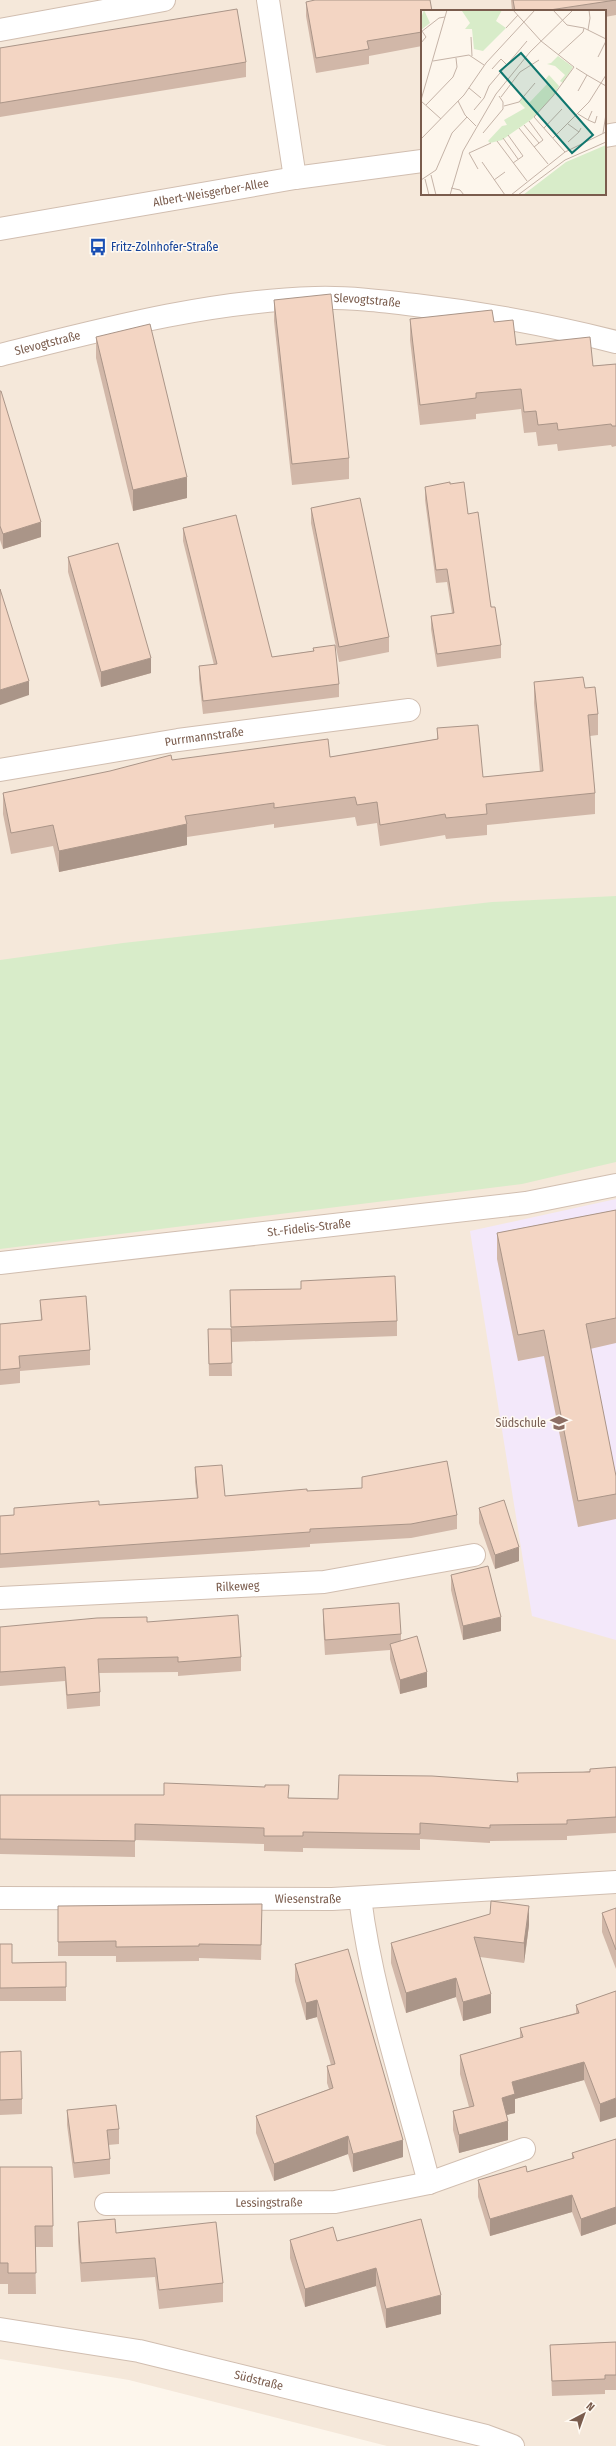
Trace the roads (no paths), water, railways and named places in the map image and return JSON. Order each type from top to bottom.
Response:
[{"type":"street","points":[[0,30],[66,8],[164,0]]},
{"type":"street","points":[[268,0],[296,178]]},
{"type":"street","points":[[606,136],[616,134]]},
{"type":"street","name":"Albert-Weisgerber-Allee","points":[[0,229],[296,178],[421,161]]},
{"type":"street","name":"Slevogtstraße","points":[[0,354],[170,314],[242,304],[315,298],[367,300],[482,312],[553,326],[616,342]]},
{"type":"street","name":"Purrmannstraße","points":[[0,770],[178,740],[409,710]]},
{"type":"street","name":"St.-Fidelis-Straße","points":[[0,1263],[526,1203],[616,1185]]},
{"type":"street","name":"Rilkeweg","points":[[0,1598],[324,1582],[474,1555]]},
{"type":"street","name":"Wiesenstraße","points":[[0,1898],[332,1900],[616,1882]]},
{"type":"street","points":[[360,1898],[364,1928],[382,2010],[429,2182]]},
{"type":"street","name":"Lessingstraße","points":[[106,2204],[336,2202],[429,2182],[524,2149]]},
{"type":"street","name":"Südstraße","points":[[0,2329],[139,2351],[486,2436],[513,2446]]},
{"type":"place","name":"Fritz-Zolnhofer-Straße","points":[[98,247]]},
{"type":"place","name":"Südschule","points":[[559,1423]]}]
